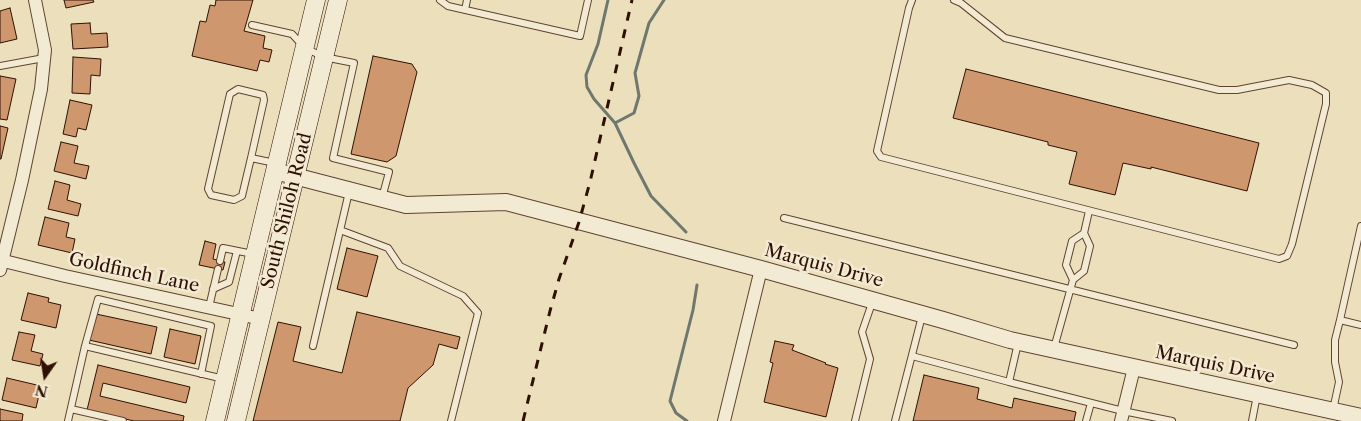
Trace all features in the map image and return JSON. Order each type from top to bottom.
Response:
[{"type":"main road","name":"South Shiloh Road","points":[[215,421],[316,0]]},
{"type":"main road","name":"South Shiloh Road","points":[[236,421],[338,0]]},
{"type":"street","points":[[1,264],[22,180],[39,98],[45,50],[35,0]]},
{"type":"street","name":"Marquis Drive","points":[[276,167],[296,176],[406,205],[506,202],[761,269],[1018,342],[1361,417]]},
{"type":"street","name":"Goldfinch Lane","points":[[1,264],[100,283],[261,319]]},
{"type":"street","points":[[724,421],[761,269]]},
{"type":"street","points":[[1122,416],[1134,368]]},
{"type":"lane","points":[[440,0],[448,6],[580,36],[588,0]]},
{"type":"lane","points":[[465,10],[467,0]]},
{"type":"lane","points":[[912,0],[877,151],[881,157],[1278,258],[1287,256],[1292,244],[1326,104],[1326,93],[1312,85],[1288,80],[1238,90],[1219,90],[1005,38],[961,3],[954,0]]},
{"type":"lane","points":[[252,25],[292,34],[305,48],[324,57],[354,63],[333,158],[389,172],[382,199]]},
{"type":"lane","points":[[0,66],[44,58]]},
{"type":"lane","points":[[238,89],[262,96],[264,100],[251,158],[242,196],[234,200],[211,195],[208,189],[230,94],[238,89]]},
{"type":"lane","points":[[251,158],[276,167]]},
{"type":"lane","points":[[313,346],[350,191]]},
{"type":"lane","points":[[1054,350],[1073,280],[1084,271],[1090,246],[1084,233],[1089,211]]},
{"type":"lane","points":[[784,218],[1294,345]]},
{"type":"lane","points":[[1333,411],[1339,382],[1335,362],[1335,340],[1361,226]]},
{"type":"lane","points":[[340,230],[388,248],[400,266],[463,296],[478,313],[451,421]]},
{"type":"lane","points":[[1073,280],[1066,266],[1072,241],[1084,233]]},
{"type":"lane","points":[[220,261],[223,248],[255,255]]},
{"type":"lane","points":[[213,289],[229,282],[237,251]]},
{"type":"lane","points":[[209,307],[218,269]]},
{"type":"lane","points":[[68,421],[98,299],[100,283]]},
{"type":"lane","points":[[98,299],[211,326],[201,374]]},
{"type":"lane","points":[[855,421],[870,359],[862,332],[872,300]]},
{"type":"lane","points":[[895,421],[923,314]]},
{"type":"lane","points":[[1340,320],[1361,325]]},
{"type":"lane","points":[[1009,382],[1018,342]]},
{"type":"lane","points":[[85,346],[225,379]]},
{"type":"lane","points":[[912,356],[1091,403],[1122,416],[1172,421]]},
{"type":"lane","points":[[1252,421],[1258,394]]},
{"type":"lane","points":[[1086,421],[1091,403]]},
{"type":"lane","points":[[71,409],[122,421]]},
{"type":"lane","points":[[1360,421],[1361,417]]},
{"type":"building","points":[[64,0],[93,0],[94,2],[66,8]]},
{"type":"building","points":[[216,0],[253,0],[244,31],[265,36],[263,48],[272,50],[269,62],[260,60],[257,71],[192,56],[200,21],[206,22],[210,5],[215,6]]},
{"type":"building","points":[[10,8],[17,39],[0,43],[0,11]]},
{"type":"building","points":[[90,23],[91,34],[107,33],[108,47],[73,49],[71,24]]},
{"type":"building","points":[[373,56],[412,64],[417,72],[396,156],[387,162],[351,154]]},
{"type":"building","points":[[73,57],[101,59],[100,76],[91,75],[90,94],[72,93]]},
{"type":"building","points":[[966,69],[1259,143],[1247,191],[1151,167],[1151,169],[1123,163],[1115,195],[1069,184],[1077,152],[1048,145],[1048,142],[953,118]]},
{"type":"building","points":[[0,76],[16,79],[7,120],[0,119]]},
{"type":"building","points":[[70,100],[92,105],[86,130],[78,128],[76,137],[63,134]]},
{"type":"building","points":[[0,126],[8,128],[1,159],[0,159]]},
{"type":"building","points":[[61,142],[78,146],[74,163],[89,166],[86,179],[54,171]]},
{"type":"building","points":[[55,181],[70,185],[67,200],[81,204],[78,216],[48,209]]},
{"type":"building","points":[[45,217],[69,223],[66,237],[75,239],[72,253],[38,245]]},
{"type":"building","points":[[205,241],[216,244],[213,259],[225,262],[223,270],[199,265]]},
{"type":"building","points":[[347,248],[378,256],[367,297],[337,289]]},
{"type":"building","points":[[28,293],[49,298],[48,302],[61,305],[56,328],[21,320]]},
{"type":"building","points":[[357,312],[460,337],[457,349],[439,344],[433,365],[408,388],[400,421],[253,421],[278,322],[301,327],[293,361],[342,373]]},
{"type":"building","points":[[96,314],[157,327],[151,354],[89,340]]},
{"type":"building","points":[[170,329],[201,336],[195,364],[164,357]]},
{"type":"building","points":[[19,332],[35,335],[31,351],[43,354],[40,366],[12,360]]},
{"type":"building","points":[[775,341],[794,345],[792,350],[838,368],[826,417],[764,402],[773,363],[770,362]]},
{"type":"building","points":[[98,365],[190,387],[186,403],[103,383],[100,396],[184,416],[183,421],[134,421],[87,410]]},
{"type":"building","points":[[924,375],[979,388],[977,399],[1012,408],[1014,398],[1076,412],[1074,421],[913,421]]},
{"type":"building","points":[[7,378],[41,386],[36,408],[2,400]]},
{"type":"building","points":[[0,409],[23,414],[22,421],[0,421]]},
{"type":"waterway","points":[[608,0],[598,44],[586,75],[587,87],[594,99],[615,123],[651,196],[686,232]]},
{"type":"waterway","points":[[615,123],[634,113],[639,96],[635,73],[649,23],[664,0]]},
{"type":"waterway","points":[[687,421],[676,413],[670,401],[693,310],[697,285]]},
{"type":"railway","points":[[523,421],[550,311],[590,182],[632,0]]}]
